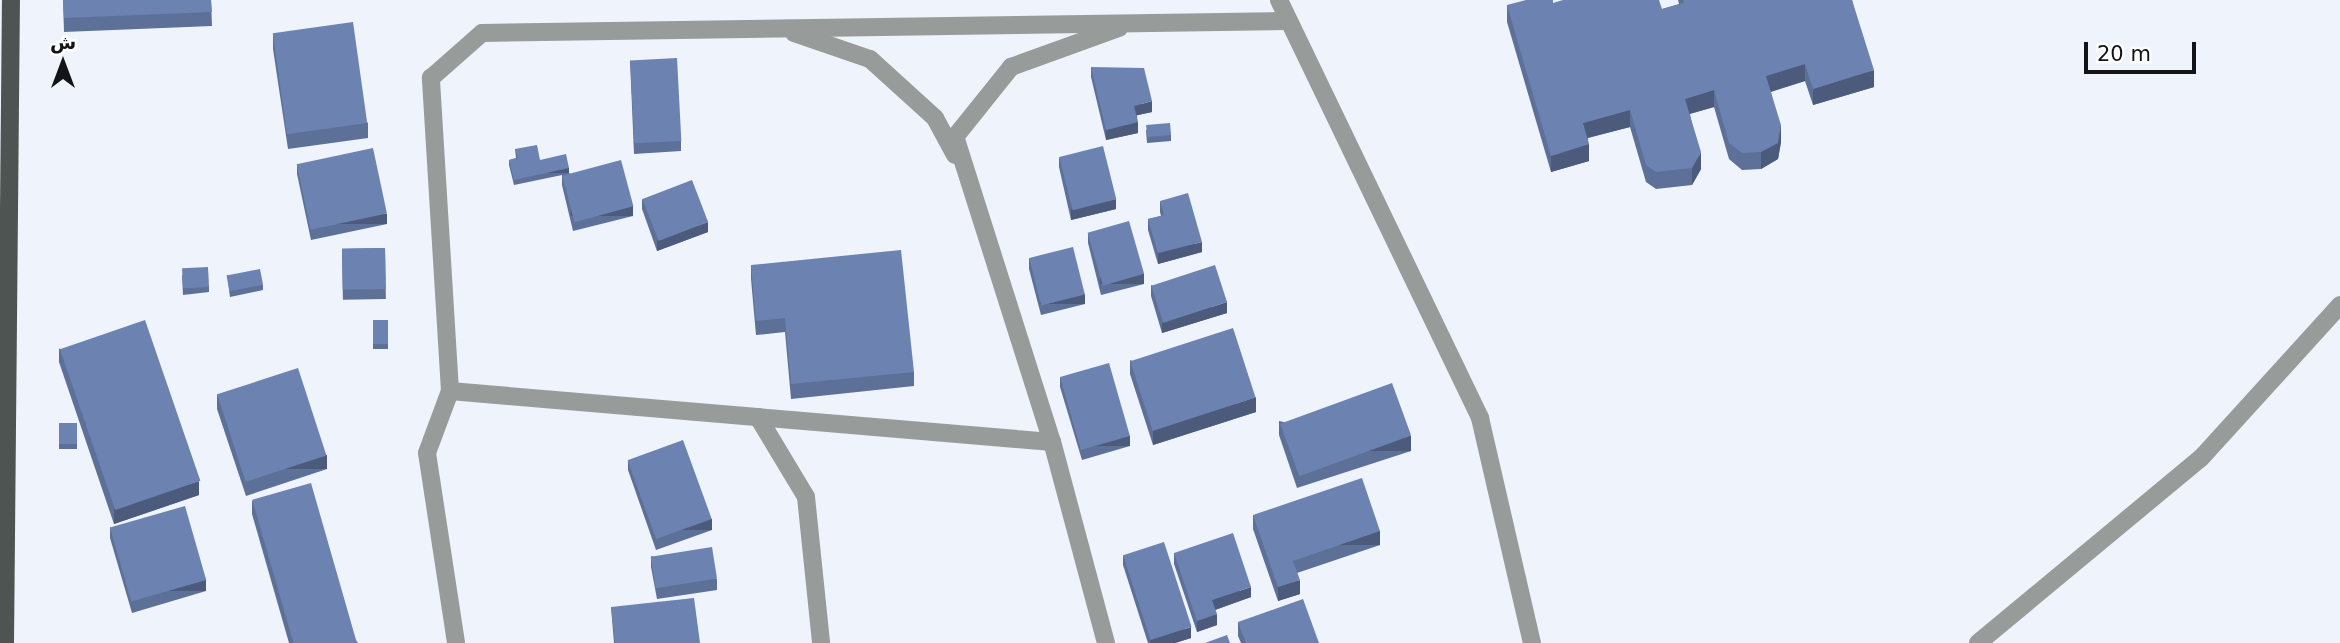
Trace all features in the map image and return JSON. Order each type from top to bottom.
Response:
[{"type":"main road","points":[[5,643],[11,0]]},
{"type":"street","points":[[1279,0],[1286,21],[1480,418],[1532,643]]},
{"type":"street","points":[[456,643],[427,453],[450,391],[431,78],[482,33],[1286,21]]},
{"type":"street","points":[[1106,643],[1052,442],[955,137],[1010,66],[1133,23]]},
{"type":"street","points":[[780,29],[870,59],[935,118],[968,180]]},
{"type":"street","points":[[1978,643],[2202,458],[2340,305]]},
{"type":"street","points":[[450,391],[1052,442]]},
{"type":"street","points":[[758,416],[806,497],[821,643]]},
{"type":"building","points":[[63,0],[211,0],[212,12],[64,18]]},
{"type":"building","points":[[1526,0],[1553,0],[1553,3],[1563,0],[1659,0],[1662,9],[1684,3],[1683,0],[1852,0],[1874,70],[1813,89],[1805,64],[1766,76],[1781,125],[1778,143],[1761,152],[1742,153],[1729,143],[1714,90],[1685,99],[1701,152],[1692,168],[1656,172],[1646,165],[1630,110],[1583,123],[1589,144],[1551,156],[1507,5]]},
{"type":"building","points":[[353,22],[367,123],[287,134],[273,33]]},
{"type":"building","points":[[677,58],[681,141],[634,143],[630,60]]},
{"type":"building","points":[[1091,67],[1144,68],[1152,101],[1134,106],[1138,122],[1106,130]]},
{"type":"building","points":[[1170,123],[1171,135],[1147,137],[1146,125]]},
{"type":"building","points":[[537,145],[540,160],[566,154],[569,168],[514,180],[509,160],[518,158],[515,149]]},
{"type":"building","points":[[1103,146],[1116,199],[1073,210],[1059,157]]},
{"type":"building","points":[[373,148],[387,214],[311,230],[297,164]]},
{"type":"building","points":[[621,160],[633,206],[575,222],[562,176]]},
{"type":"building","points":[[692,180],[708,222],[659,241],[643,199]]},
{"type":"building","points":[[1188,193],[1202,242],[1158,253],[1148,219],[1164,215],[1160,201]]},
{"type":"building","points":[[1129,221],[1144,274],[1103,286],[1088,233]]},
{"type":"building","points":[[1073,247],[1085,295],[1041,305],[1029,258]]},
{"type":"building","points":[[385,248],[386,289],[343,290],[342,249]]},
{"type":"building","points":[[901,250],[914,372],[791,384],[785,318],[756,321],[751,265]]},
{"type":"building","points":[[1215,265],[1227,302],[1163,323],[1151,286]]},
{"type":"building","points":[[208,267],[209,287],[183,288],[182,268]]},
{"type":"building","points":[[260,269],[263,285],[230,291],[227,275]]},
{"type":"building","points":[[145,320],[200,481],[115,510],[60,349]]},
{"type":"building","points":[[373,320],[388,320],[388,344],[373,344]]},
{"type":"building","points":[[1233,328],[1256,397],[1153,431],[1130,361]]},
{"type":"building","points":[[1109,363],[1130,436],[1081,450],[1060,377]]},
{"type":"building","points":[[298,368],[326,455],[246,482],[217,394]]},
{"type":"building","points":[[1392,383],[1411,436],[1299,476],[1280,424]]},
{"type":"building","points":[[59,423],[77,423],[77,444],[59,444]]},
{"type":"building","points":[[683,440],[712,519],[656,539],[628,460]]},
{"type":"building","points":[[1362,478],[1380,531],[1293,561],[1300,580],[1278,587],[1253,515]]},
{"type":"building","points":[[311,483],[357,643],[293,643],[252,500]]},
{"type":"building","points":[[185,506],[206,580],[131,602],[110,527]]},
{"type":"building","points":[[1233,533],[1251,587],[1212,600],[1217,614],[1197,621],[1174,553]]},
{"type":"building","points":[[1164,542],[1192,627],[1151,640],[1123,555]]},
{"type":"building","points":[[712,547],[717,579],[656,588],[651,557]]},
{"type":"building","points":[[694,598],[700,643],[615,643],[611,607]]},
{"type":"building","points":[[1303,599],[1319,643],[1246,643],[1238,622]]},
{"type":"building","points":[[1227,635],[1230,643],[1205,643]]}]
